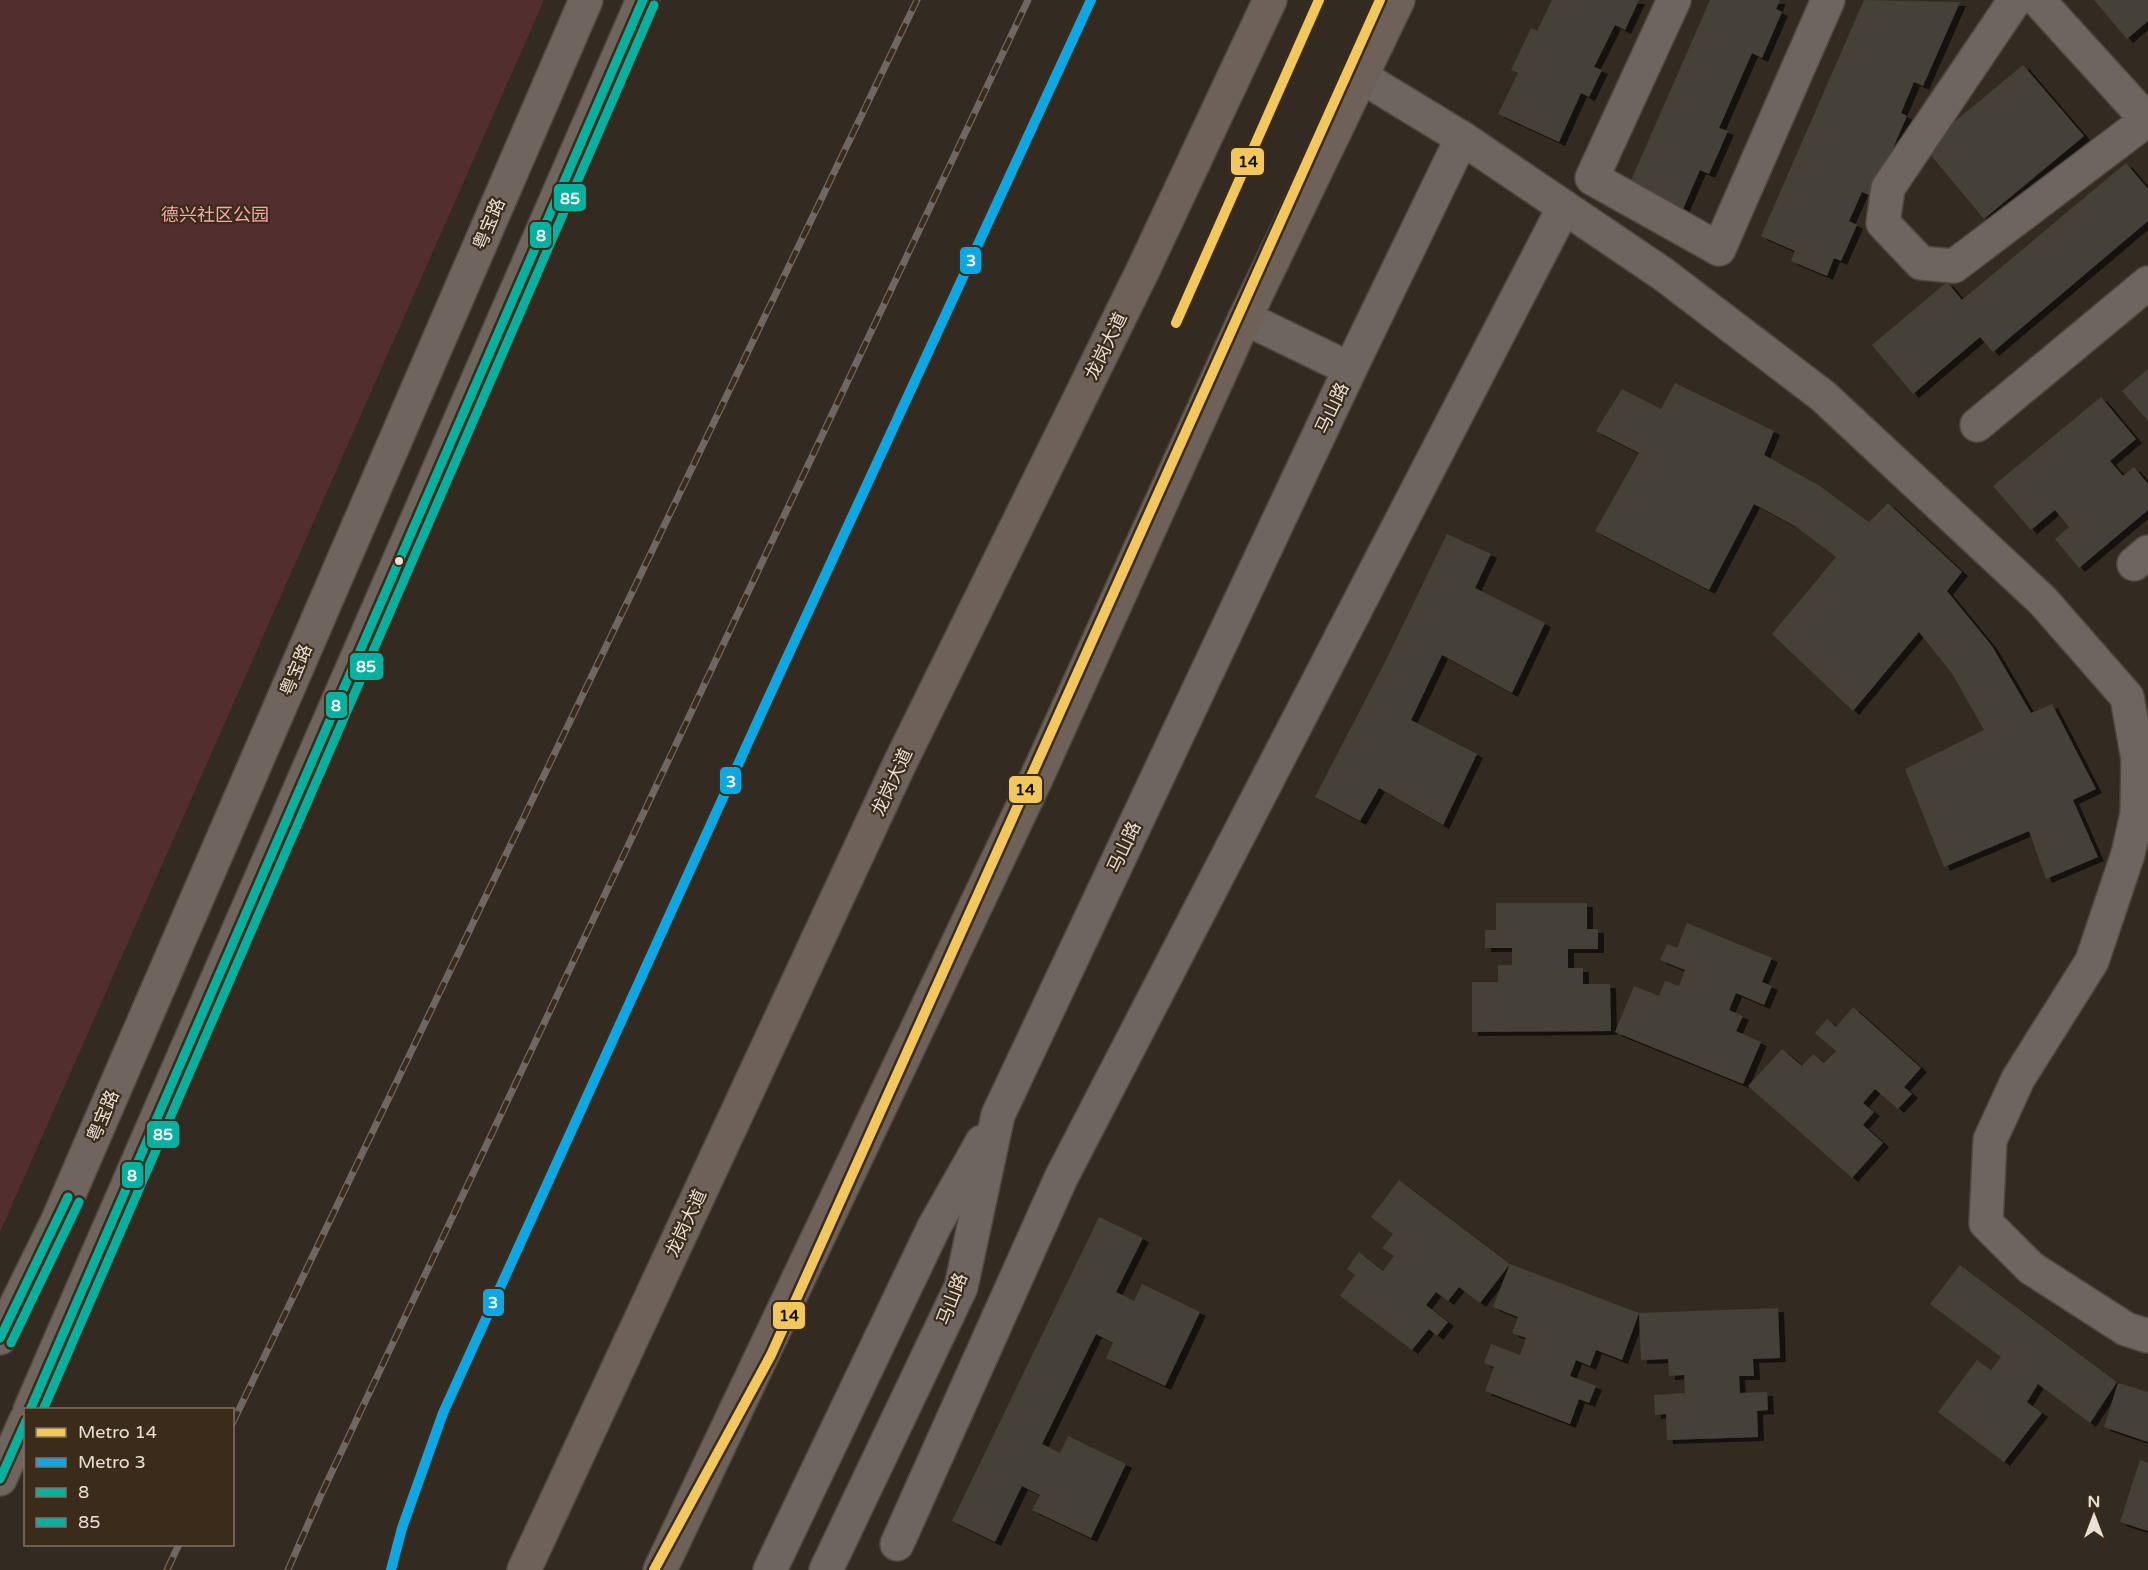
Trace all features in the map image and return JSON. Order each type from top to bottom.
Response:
[{"type":"highway","name":"龙岗大道","points":[[524,1570],[900,763],[1143,270],[1270,0]]},
{"type":"highway","points":[[660,1570],[1035,781],[1245,318],[1398,0]]},
{"type":"main road","name":"粤宝路","points":[[0,1338],[57,1222],[586,0]]},
{"type":"main road","points":[[31,1408],[643,0]]},
{"type":"main road","points":[[0,1479],[24,1425]]},
{"type":"street","points":[[1674,0],[1592,178],[1719,249],[1828,0]]},
{"type":"street","points":[[2015,0],[1888,188],[1883,224],[1921,263],[1954,266],[2147,120],[2038,0]]},
{"type":"street","points":[[1362,77],[1462,138],[1663,274],[1823,396],[2043,602],[2127,697],[2138,759],[2137,814],[2128,854],[2092,961],[2018,1079],[1990,1140],[1986,1223],[2031,1268],[2126,1329],[2148,1336]]},
{"type":"street","name":"马山路","points":[[826,1570],[961,1287],[998,1115],[1350,369],[1462,138]]},
{"type":"street","points":[[897,1544],[1061,1178],[1564,207]]},
{"type":"street","points":[[1977,425],[2148,283]]},
{"type":"street","points":[[1245,318],[1350,369]]},
{"type":"street","points":[[770,1570],[934,1227],[998,1115]]},
{"type":"green space","name":"德兴社区公园","points":[[0,0],[544,0],[0,1232]]},
{"type":"building","points":[[1552,0],[1639,0],[1625,30],[1615,25],[1594,67],[1602,70],[1589,97],[1581,93],[1559,142],[1498,114],[1518,73],[1511,70],[1531,28],[1537,31]]},
{"type":"building","points":[[1710,0],[1780,0],[1776,9],[1782,12],[1762,58],[1752,53],[1719,128],[1728,131],[1709,174],[1700,170],[1683,209],[1629,185]]},
{"type":"building","points":[[1864,0],[1960,2],[1923,86],[1914,82],[1901,113],[1907,116],[1872,196],[1862,192],[1849,221],[1857,225],[1841,261],[1834,258],[1827,276],[1791,261],[1795,251],[1761,236]]},
{"type":"building","points":[[2094,0],[2148,0],[2148,21],[2127,39]]},
{"type":"building","points":[[2023,65],[2084,136],[1984,219],[1924,147]]},
{"type":"building","points":[[2126,163],[2148,189],[2148,221],[1993,352],[1980,337],[1913,394],[1872,345],[1947,282],[1962,300]]},
{"type":"building","points":[[2148,369],[2148,421],[2122,391]]},
{"type":"building","points":[[1675,383],[1774,431],[1764,455],[1820,486],[1869,522],[1888,503],[1962,572],[1947,591],[1992,646],[2031,713],[2052,704],[2096,789],[2073,800],[2098,857],[2046,879],[2029,831],[1944,867],[1905,769],[1984,730],[1953,675],[1919,632],[1853,711],[1772,634],[1836,557],[1795,526],[1754,504],[1709,590],[1595,531],[1639,453],[1596,431],[1622,389],[1661,409]]},
{"type":"building","points":[[2101,397],[2136,439],[2110,461],[2123,476],[2134,467],[2148,484],[2148,510],[2079,568],[2055,539],[2069,527],[2055,510],[2031,530],[1993,486]]},
{"type":"building","points":[[1447,534],[1491,554],[1475,588],[1545,623],[1512,693],[1442,655],[1411,720],[1477,754],[1443,825],[1379,788],[1360,821],[1315,797],[1384,664]]},
{"type":"building","points":[[1496,903],[1587,903],[1587,929],[1598,929],[1598,949],[1568,949],[1568,968],[1583,968],[1583,984],[1610,984],[1611,1031],[1472,1032],[1472,982],[1498,982],[1498,965],[1512,965],[1512,948],[1485,948],[1485,930],[1496,930]]},
{"type":"building","points":[[1687,923],[1772,958],[1762,982],[1772,986],[1764,1005],[1736,993],[1729,1010],[1743,1016],[1736,1031],[1761,1042],[1743,1084],[1615,1032],[1634,986],[1659,996],[1665,981],[1679,986],[1685,970],[1660,960],[1667,944],[1677,948]]},
{"type":"building","points":[[1853,1007],[1921,1068],[1904,1087],[1912,1094],[1898,1109],[1875,1089],[1863,1103],[1874,1112],[1863,1125],[1883,1143],[1852,1178],[1748,1086],[1782,1049],[1802,1066],[1813,1054],[1824,1063],[1836,1051],[1815,1033],[1827,1019],[1836,1027]]},
{"type":"building","points":[[1399,1180],[1510,1264],[1480,1303],[1459,1287],[1448,1301],[1436,1292],[1426,1305],[1448,1322],[1437,1336],[1429,1329],[1412,1350],[1340,1296],[1355,1275],[1347,1269],[1359,1252],[1383,1271],[1394,1256],[1382,1248],[1393,1234],[1371,1217]]},
{"type":"building","points":[[1099,1217],[1143,1238],[1116,1292],[1134,1301],[1142,1284],[1200,1312],[1165,1386],[1106,1358],[1113,1343],[1096,1334],[1042,1444],[1060,1453],[1068,1436],[1126,1464],[1091,1538],[1032,1510],[1040,1495],[1022,1486],[995,1542],[952,1521]]},
{"type":"building","points":[[1510,1264],[1639,1313],[1622,1360],[1596,1350],[1590,1366],[1576,1360],[1570,1376],[1596,1386],[1589,1403],[1579,1399],[1570,1424],[1485,1391],[1494,1367],[1484,1363],[1491,1344],[1520,1355],[1526,1338],[1512,1333],[1518,1317],[1493,1307]]},
{"type":"building","points":[[1960,1265],[2117,1382],[2090,1423],[2038,1384],[2027,1402],[2042,1413],[2004,1462],[1938,1412],[1977,1360],[1991,1370],[2001,1357],[1930,1304]]},
{"type":"building","points":[[1778,1308],[1780,1358],[1753,1359],[1754,1376],[1739,1376],[1740,1393],[1767,1392],[1768,1410],[1757,1411],[1758,1437],[1667,1440],[1666,1414],[1655,1415],[1654,1395],[1685,1393],[1684,1375],[1669,1376],[1668,1359],[1641,1360],[1639,1313]]},
{"type":"building","points":[[2118,1383],[2148,1392],[2148,1442],[2104,1427]]},
{"type":"building","points":[[2140,1460],[2148,1463],[2148,1531],[2120,1522]]},
{"type":"railway","points":[[234,1420],[917,0]]},
{"type":"railway","points":[[288,1570],[320,1497],[1028,0]]},
{"type":"railway","points":[[167,1570],[178,1546]]},
{"type":"metro line","name":"3","points":[[391,1570],[402,1528],[443,1413],[766,703],[1091,0]]},
{"type":"metro line","name":"14","points":[[1176,323],[1319,0]]},
{"type":"metro line","name":"14","points":[[654,1570],[771,1355],[1380,0]]},
{"type":"transit line","name":"8","points":[[31,1408],[643,0]]},
{"type":"transit line","name":"85","points":[[44,1408],[654,5]]},
{"type":"transit line","name":"8","points":[[0,1338],[68,1197]]},
{"type":"transit line","name":"85","points":[[11,1343],[79,1202]]},
{"type":"transit line","name":"8","points":[[0,1479],[24,1425]]}]
